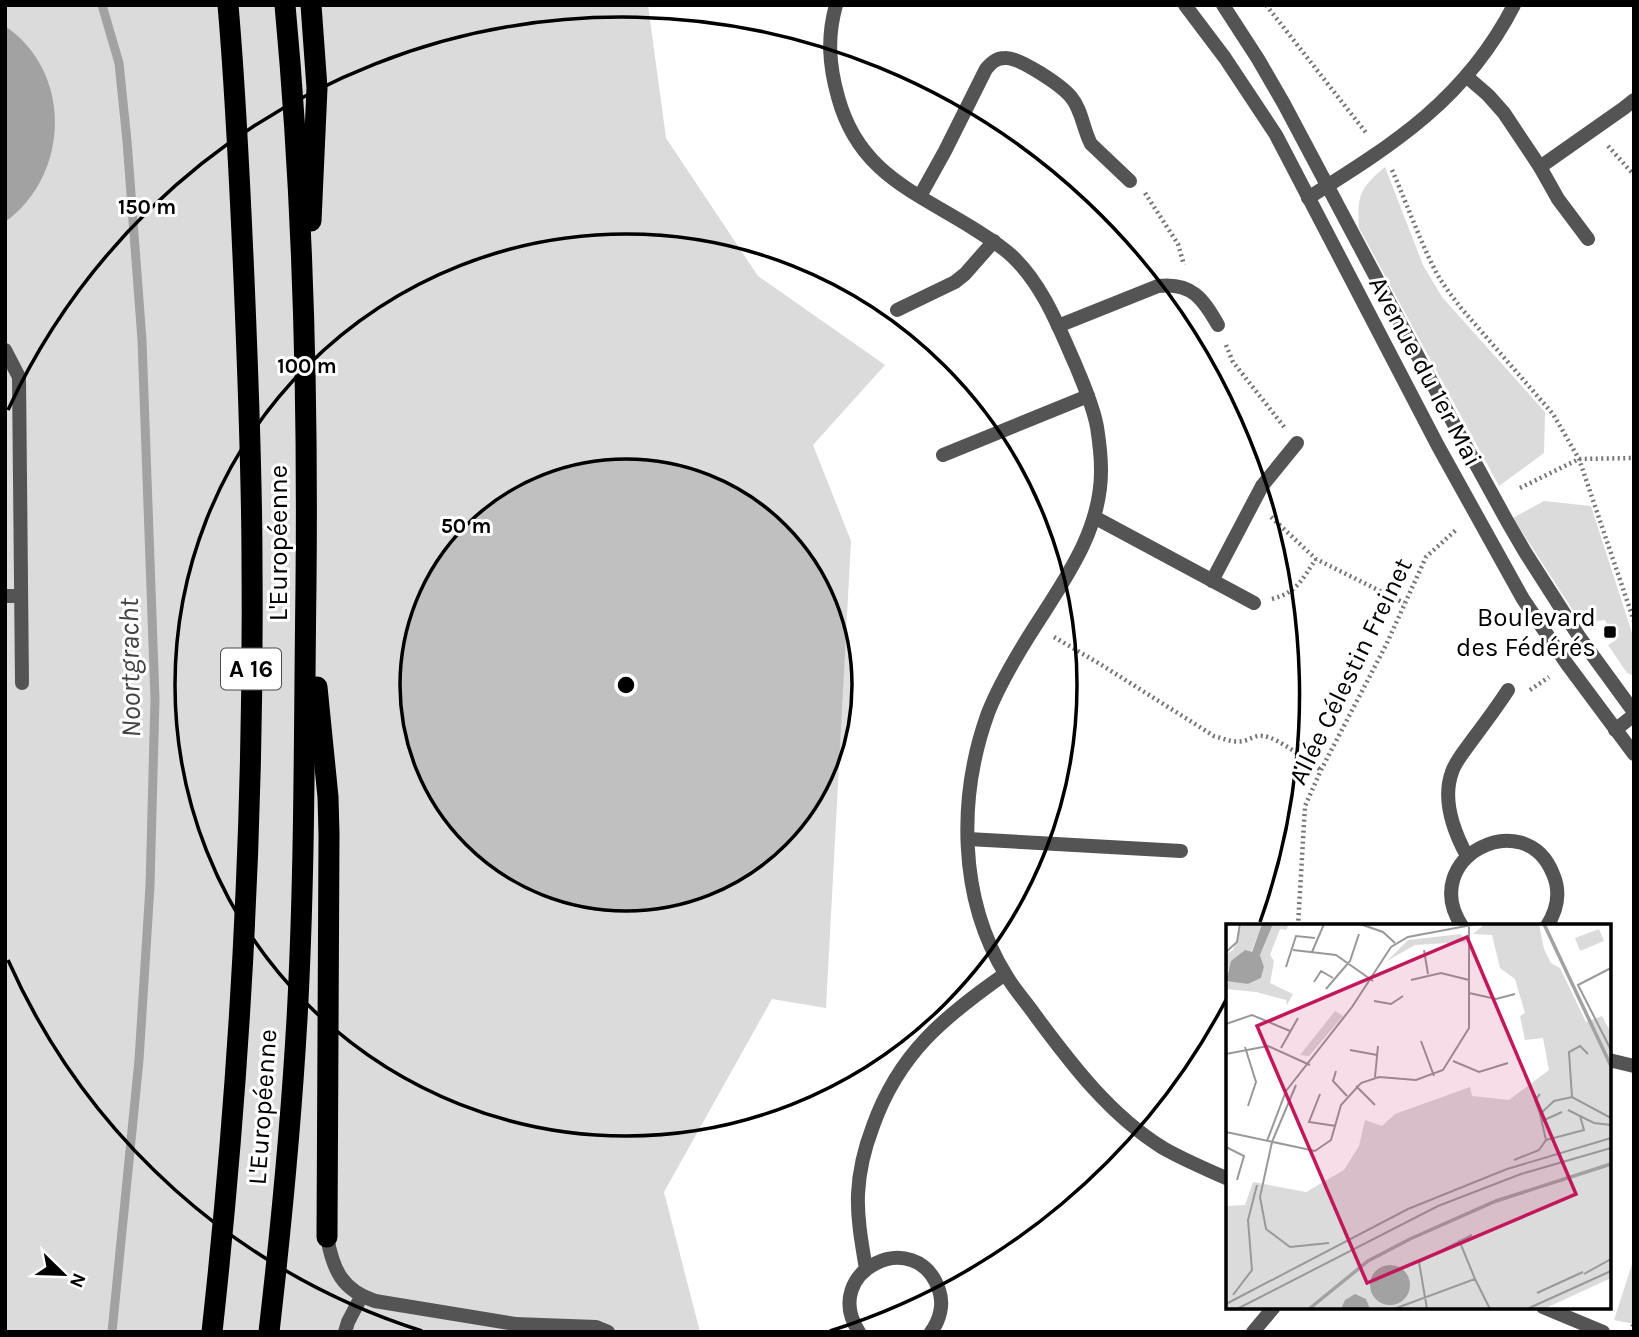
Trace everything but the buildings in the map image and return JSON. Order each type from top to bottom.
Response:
[{"type":"highway","name":"L'Européenne","points":[[212,1332],[235,1075],[245,916],[251,737],[251,443],[241,199],[228,5]]},
{"type":"highway","name":"L'Européenne","points":[[269,1332],[287,1157],[297,1018],[304,795],[307,534],[305,342],[295,130],[285,5]]},
{"type":"highway","points":[[305,342],[317,88],[311,5]]},
{"type":"highway","points":[[306,584],[325,760],[329,834],[327,1237]]},
{"type":"street","points":[[836,5],[831,27],[831,64],[849,128],[863,151],[900,184],[994,241],[1024,269],[1058,326],[1093,409],[1097,430],[1101,469],[1099,492],[1086,539],[1070,572],[997,692],[982,733],[972,772],[968,839],[975,900],[989,941],[1005,974],[1072,1063],[1113,1109],[1164,1148],[1226,1178]]},
{"type":"street","name":"Avenue du 1er Mai","points":[[1185,5],[1266,118],[1438,446],[1523,599],[1634,754]]},
{"type":"street","name":"Avenue du 1er Mai","points":[[1223,5],[1271,81],[1519,542],[1580,638],[1634,714]]},
{"type":"street","points":[[1308,198],[1381,151],[1431,113],[1477,64],[1514,5]]},
{"type":"street","points":[[920,196],[986,69],[997,59],[1004,58],[1024,63],[1072,98],[1091,144],[1130,181]]},
{"type":"street","points":[[1466,76],[1497,104],[1540,167],[1558,199],[1588,239]]},
{"type":"street","points":[[1540,167],[1634,100]]},
{"type":"street","points":[[897,310],[955,282],[994,241]]},
{"type":"street","points":[[1058,326],[1158,286],[1171,284],[1193,292],[1204,302],[1218,325]]},
{"type":"street","points":[[5,350],[19,377],[22,683]]},
{"type":"street","points":[[943,455],[1088,396]]},
{"type":"street","points":[[1212,581],[1262,486],[1297,443]]},
{"type":"street","points":[[1094,517],[1254,603]]},
{"type":"street","points":[[5,596],[21,596]]},
{"type":"street","points":[[1467,856],[1459,841],[1450,810],[1448,789],[1451,772],[1508,690]]},
{"type":"street","points":[[1615,730],[1634,714]]},
{"type":"street","points":[[968,839],[1181,851]]},
{"type":"street","points":[[1461,924],[1453,909],[1451,888],[1455,874],[1467,856],[1485,844],[1499,841],[1520,844],[1539,854],[1552,871],[1558,891],[1556,906],[1548,924]]},
{"type":"street","points":[[866,1269],[859,1217],[860,1174],[871,1130],[886,1093],[909,1057],[935,1028],[1005,974]]},
{"type":"street","points":[[1611,1060],[1634,1066]]},
{"type":"street","points":[[327,1237],[335,1268],[341,1279],[361,1297],[479,1318],[517,1328],[596,1327],[608,1332]]},
{"type":"street","points":[[859,1332],[853,1319],[850,1299],[857,1280],[866,1269],[883,1260],[897,1258],[922,1266],[936,1282],[941,1301],[939,1315],[931,1332]]},
{"type":"street","points":[[345,1332],[361,1297]]},
{"type":"street","points":[[1253,1332],[1272,1309]]},
{"type":"street","points":[[1548,1309],[1603,1332]]},
{"type":"street","points":[[479,1318],[485,1332]]},
{"type":"path","points":[[1266,5],[1381,151],[1392,170],[1437,274],[1461,308],[1560,424],[1579,459],[1634,621]]},
{"type":"path","points":[[1594,129],[1634,175]]},
{"type":"path","points":[[1130,181],[1147,195],[1178,244],[1193,292]]},
{"type":"path","points":[[1218,325],[1233,362],[1297,443]]},
{"type":"path","points":[[1520,488],[1579,459],[1634,458]]},
{"type":"path","points":[[1254,500],[1316,559],[1404,603]]},
{"type":"path","name":"Allée Célestin Freinet","points":[[1298,924],[1305,806],[1386,645],[1426,557],[1456,530]]},
{"type":"path","points":[[1254,603],[1288,595],[1316,559]]},
{"type":"path","points":[[1035,626],[1214,736],[1235,742],[1266,736],[1321,770]]},
{"type":"path","points":[[1508,690],[1528,692],[1567,664]]},
{"type":"path","points":[[1631,1332],[1634,1322]]},
{"type":"shaded area","points":[[5,5],[648,5],[666,138],[758,276],[885,365],[813,445],[851,541],[826,1008],[772,999],[664,1192],[700,1332],[5,1332]]},
{"type":"shaded area","points":[[5,26],[27,46],[43,69],[52,96],[55,124],[51,151],[42,178],[26,202],[5,222]]},
{"type":"shaded area","points":[[1385,167],[1423,265],[1442,297],[1545,412],[1544,453],[1499,486],[1359,228],[1362,193]]},
{"type":"shaded area","points":[[1544,501],[1591,506],[1634,639],[1634,676],[1627,673],[1608,645],[1616,640],[1605,620],[1581,623],[1513,518]]},
{"type":"shaded area","points":[[1634,1258],[1634,1324],[1614,1320]]},
{"type":"waterway","name":"Noortgracht","points":[[102,5],[119,63],[127,141],[142,340],[155,699],[150,886],[139,1060],[112,1332]]},
{"type":"place","name":"Boulevard des Fédérés","points":[[1610,632]]}]
